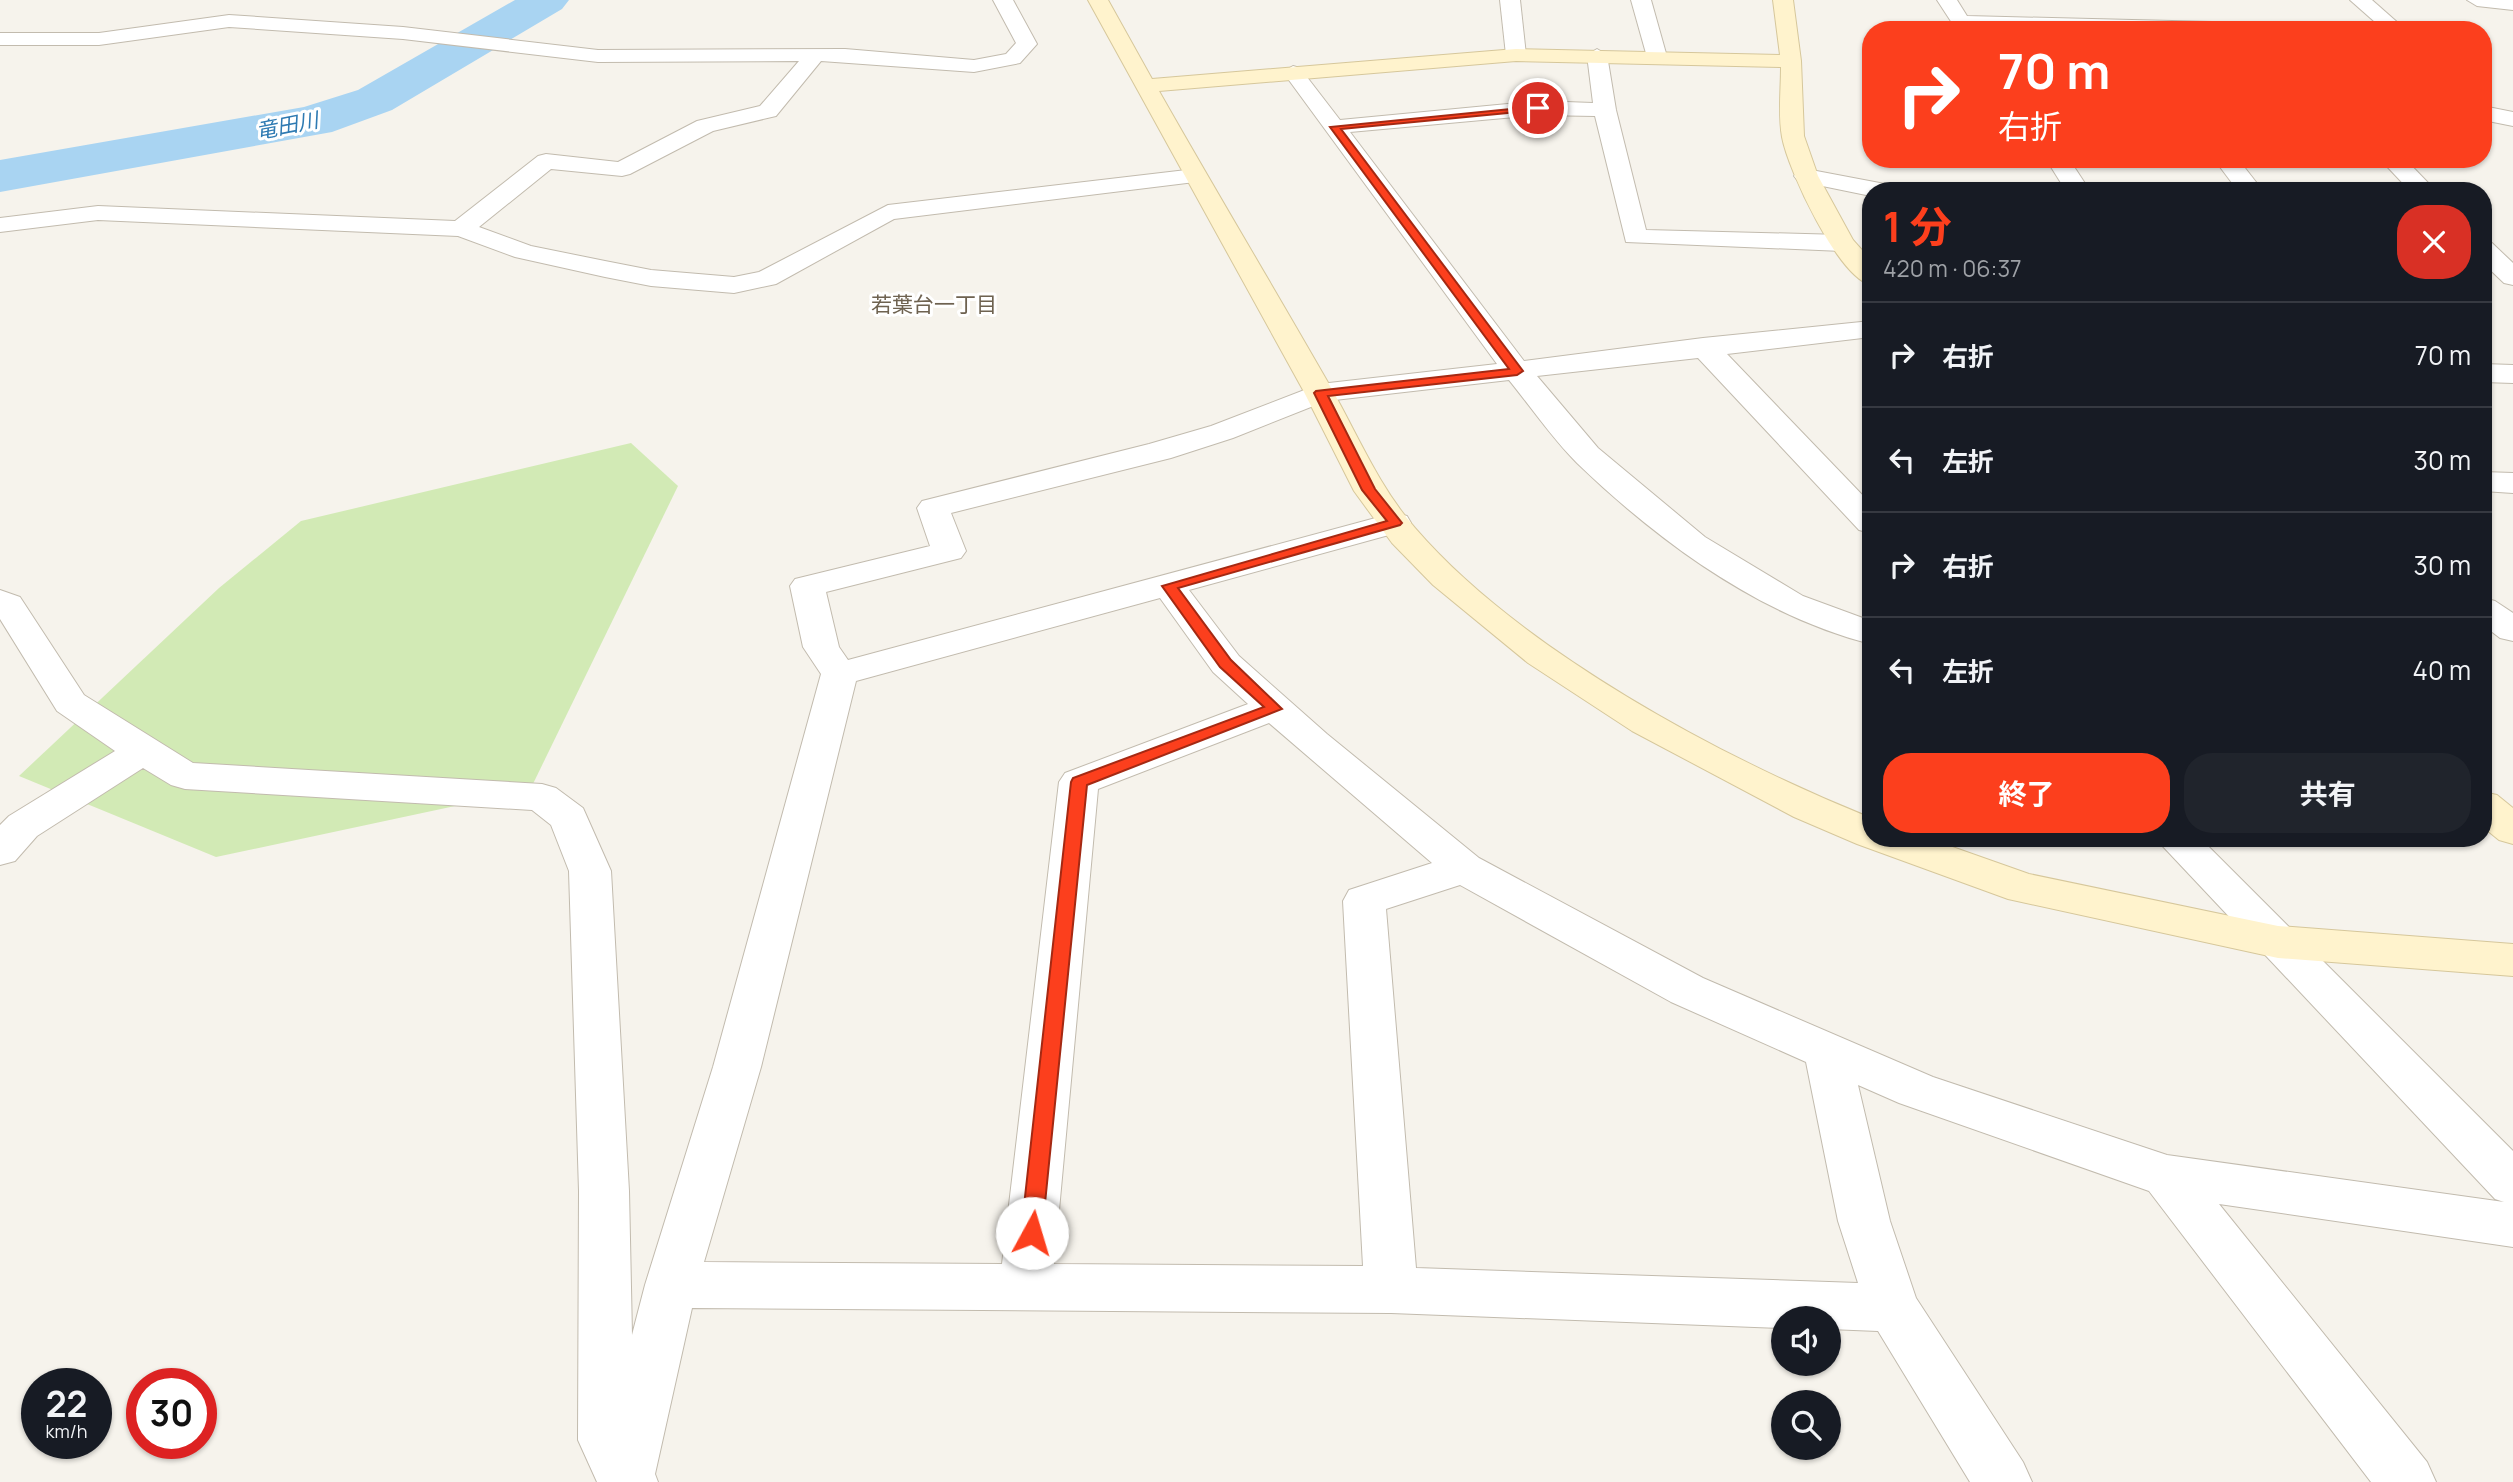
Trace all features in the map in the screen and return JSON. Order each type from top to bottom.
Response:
[{"type":"street","points":[[185,28],[217,0]]},
{"type":"street","points":[[0,39],[99,39],[229,21],[403,33],[598,56],[815,55],[974,66],[1013,59],[1027,44],[1003,0]]},
{"type":"street","points":[[1098,0],[1195,176],[1320,393],[1369,490],[1395,523],[1491,621],[1670,738],[1838,822],[1862,831]]},
{"type":"street","points":[[1510,0],[1516,55]]},
{"type":"street","points":[[1641,0],[1657,57]]},
{"type":"street","points":[[1783,0],[1791,61],[1793,136],[1806,176],[1842,243],[1862,266]]},
{"type":"street","points":[[1947,0],[1960,21]]},
{"type":"street","points":[[2360,0],[2385,21]]},
{"type":"street","points":[[2477,0],[2509,6]]},
{"type":"street","points":[[2229,7],[2244,21]]},
{"type":"street","points":[[2090,9],[2100,21]]},
{"type":"street","points":[[461,229],[546,161],[622,169],[705,126],[768,111],[815,55]]},
{"type":"street","points":[[1145,86],[1516,55],[1791,61]]},
{"type":"street","points":[[1597,55],[1605,110],[1635,237],[1842,243]]},
{"type":"street","points":[[1293,72],[1517,371],[1587,455],[1693,544],[1791,603],[1862,630]]},
{"type":"street","points":[[2492,107],[2509,118]]},
{"type":"street","points":[[1335,127],[1538,108],[1605,110]]},
{"type":"street","points":[[2232,168],[2244,182]]},
{"type":"street","points":[[2400,168],[2415,182]]},
{"type":"street","points":[[0,225],[98,213],[461,229],[524,252],[592,267],[652,278],[734,285],[767,278],[888,212],[1195,176]]},
{"type":"street","points":[[1806,176],[1862,187]]},
{"type":"street","points":[[2492,257],[2513,277]]},
{"type":"street","points":[[2492,283],[2513,284]]},
{"type":"street","points":[[627,1480],[671,1284],[737,1067],[839,674],[821,647],[807,586],[949,551],[933,508],[1160,451],[1222,432],[1320,393],[1517,371],[1703,346],[1862,330]]},
{"type":"street","points":[[1703,346],[1862,514]]},
{"type":"street","points":[[2492,373],[2513,374]]},
{"type":"street","points":[[2492,482],[2513,483]]},
{"type":"street","points":[[839,674],[1395,523]]},
{"type":"street","points":[[1169,586],[1226,664],[1274,709],[1464,868],[1687,990],[1916,1090],[2167,1176],[2513,1225]]},
{"type":"street","points":[[0,600],[8,604],[70,703],[185,776],[542,797],[569,818],[590,871],[604,1191],[606,1440],[627,1480]]},
{"type":"street","points":[[1026,1287],[1079,782],[1274,709]]},
{"type":"street","points":[[0,851],[23,826],[142,751]]},
{"type":"street","points":[[2492,812],[2513,830]]},
{"type":"street","points":[[1909,847],[2023,888],[2278,942],[2513,960]]},
{"type":"street","points":[[2184,847],[2513,1184]]},
{"type":"street","points":[[1391,1290],[1364,901],[1464,868]]},
{"type":"street","points":[[1827,1052],[1864,1221],[1893,1308],[2003,1482]]},
{"type":"street","points":[[2167,1176],[2407,1482]]},
{"type":"street","points":[[671,1284],[1391,1290],[1893,1308]]},
{"type":"green space","points":[[631,443],[678,486],[530,790],[216,857],[19,776],[219,588],[301,521]]},
{"type":"waterway","name":"竜田川","points":[[0,176],[314,121],[375,100],[547,0]]},
{"type":"district","name":"若葉台一丁目","points":[[934,304]]},
{"type":"route","points":[[1032,1233],[1079,782],[1274,709],[1226,664],[1169,586],[1395,523],[1369,490],[1320,393],[1517,371],[1335,127],[1538,108]]}]
